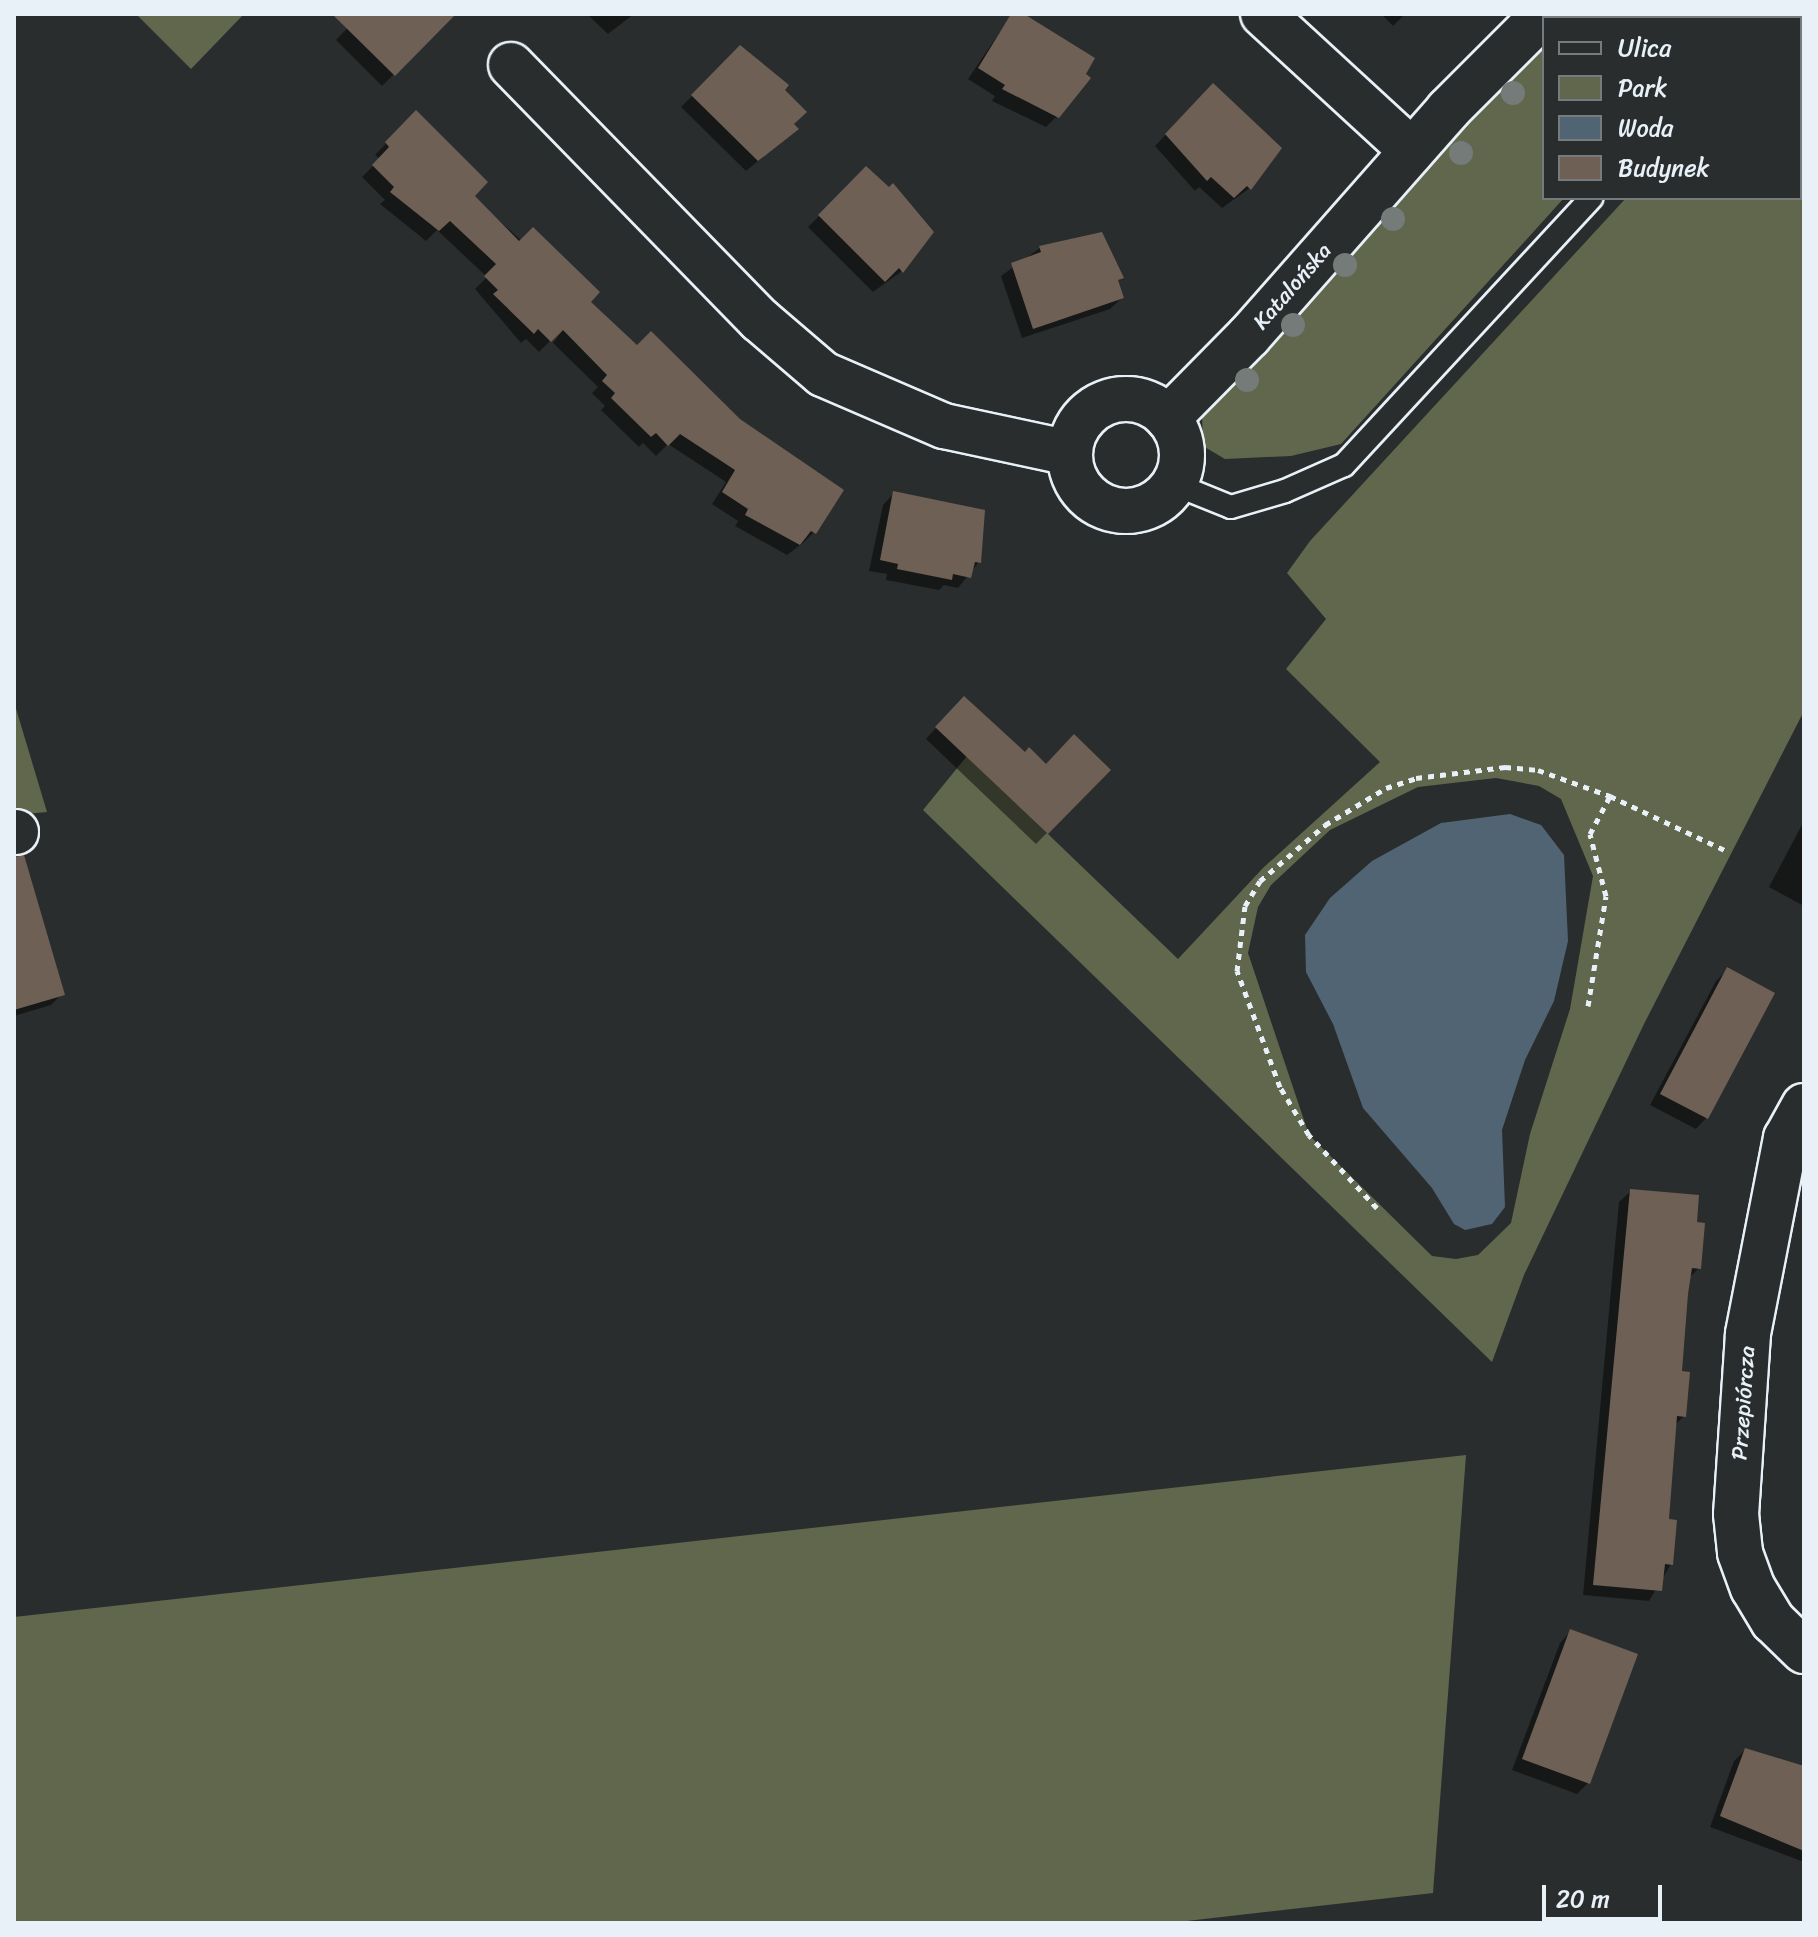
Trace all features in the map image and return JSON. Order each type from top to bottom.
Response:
[{"type":"street","points":[[1263,14],[1412,151]]},
{"type":"street","name":"Katalońska","points":[[1168,418],[1249,336],[1412,151],[1542,16]]},
{"type":"street","points":[[511,65],[760,320],[823,374],[944,426],[1070,453]]},
{"type":"street","points":[[1135,400],[1168,418],[1182,450],[1174,484],[1148,507],[1112,509],[1081,488],[1070,453],[1084,418],[1098,406],[1135,400]]},
{"type":"street","name":"Przepiórcza","points":[[1798,1130],[1748,1334],[1736,1514],[1740,1553],[1753,1588],[1773,1621],[1804,1651]]},
{"type":"lane","points":[[1174,484],[1231,507],[1285,491],[1344,465],[1589,200]]},
{"type":"path","points":[[1377,1208],[1309,1135],[1280,1087],[1237,971],[1245,906],[1260,881],[1325,825],[1386,788],[1416,778],[1505,767],[1538,770],[1610,796],[1727,851]]},
{"type":"path","points":[[1588,1006],[1606,896],[1590,834],[1610,796]]},
{"type":"green space","points":[[136,14],[244,14],[191,69]]},
{"type":"green space","points":[[1570,14],[1733,14],[1650,16],[1568,16]]},
{"type":"green space","points":[[1804,14],[1804,711],[1644,1024],[1524,1275],[1492,1362],[923,810],[967,756],[1178,959],[1263,868],[1380,762],[1286,669],[1326,619],[1287,573],[1310,541],[1624,200],[1802,200],[1802,16],[1792,16]],"holes":[[[1496,778],[1539,786],[1561,799],[1593,876],[1570,1009],[1530,1134],[1511,1223],[1478,1255],[1456,1259],[1432,1256],[1309,1135],[1248,953],[1258,907],[1271,885],[1330,830],[1418,787]]]},
{"type":"green space","points":[[1542,43],[1542,200],[1562,200],[1341,444],[1291,456],[1225,459],[1203,446],[1202,413],[1221,384]]},
{"type":"green space","points":[[14,702],[47,812],[14,815]]},
{"type":"green space","points":[[1466,1455],[1433,1893],[1169,1923],[14,1923],[14,1617]]},
{"type":"water","points":[[1510,814],[1541,825],[1564,855],[1568,941],[1554,1001],[1525,1060],[1502,1130],[1505,1207],[1492,1224],[1465,1230],[1454,1224],[1432,1188],[1363,1108],[1333,1024],[1306,972],[1305,935],[1330,898],[1372,861],[1441,823]]},
{"type":"building","points":[[332,14],[456,14],[395,76]]},
{"type":"building","points":[[1011,14],[1024,14],[1095,58],[1086,74],[1091,78],[1059,118],[1002,89],[1005,85],[978,68]]},
{"type":"building","points":[[740,45],[789,85],[785,90],[807,112],[794,124],[799,129],[758,161],[691,95]]},
{"type":"building","points":[[1213,83],[1282,148],[1251,190],[1247,186],[1234,198],[1211,177],[1207,181],[1165,134]]},
{"type":"building","points":[[416,110],[488,182],[475,196],[519,241],[533,227],[600,292],[591,302],[637,345],[651,331],[740,419],[844,490],[816,534],[811,531],[800,545],[745,515],[748,509],[722,492],[735,470],[680,434],[668,446],[656,433],[651,437],[611,398],[615,393],[602,381],[607,375],[563,330],[551,342],[538,329],[534,334],[493,294],[498,290],[484,276],[496,264],[450,221],[439,231],[390,192],[394,187],[372,165],[389,147],[385,142]]},
{"type":"building","points":[[866,166],[889,187],[893,183],[934,232],[903,273],[899,268],[885,282],[818,215]]},
{"type":"building","points":[[1102,232],[1124,278],[1118,280],[1124,298],[1033,329],[1011,263],[1041,252],[1039,246]]},
{"type":"building","points":[[893,491],[985,510],[981,563],[975,562],[971,578],[953,574],[952,580],[897,569],[898,564],[880,560]]},
{"type":"building","points":[[964,696],[1025,752],[1029,747],[1046,764],[1074,734],[1111,770],[1048,834],[935,727]]},
{"type":"building","points":[[24,855],[65,995],[14,1010],[14,857]]},
{"type":"building","points":[[1727,967],[1775,993],[1708,1119],[1660,1094]]},
{"type":"building","points":[[1630,1189],[1699,1195],[1697,1222],[1705,1223],[1701,1269],[1692,1268],[1688,1294],[1682,1371],[1690,1372],[1686,1417],[1677,1416],[1669,1519],[1677,1520],[1673,1565],[1665,1564],[1662,1591],[1593,1585]]},
{"type":"building","points":[[1570,1629],[1638,1654],[1590,1784],[1522,1759]]},
{"type":"building","points":[[1745,1748],[1804,1766],[1804,1851],[1720,1816]]}]
